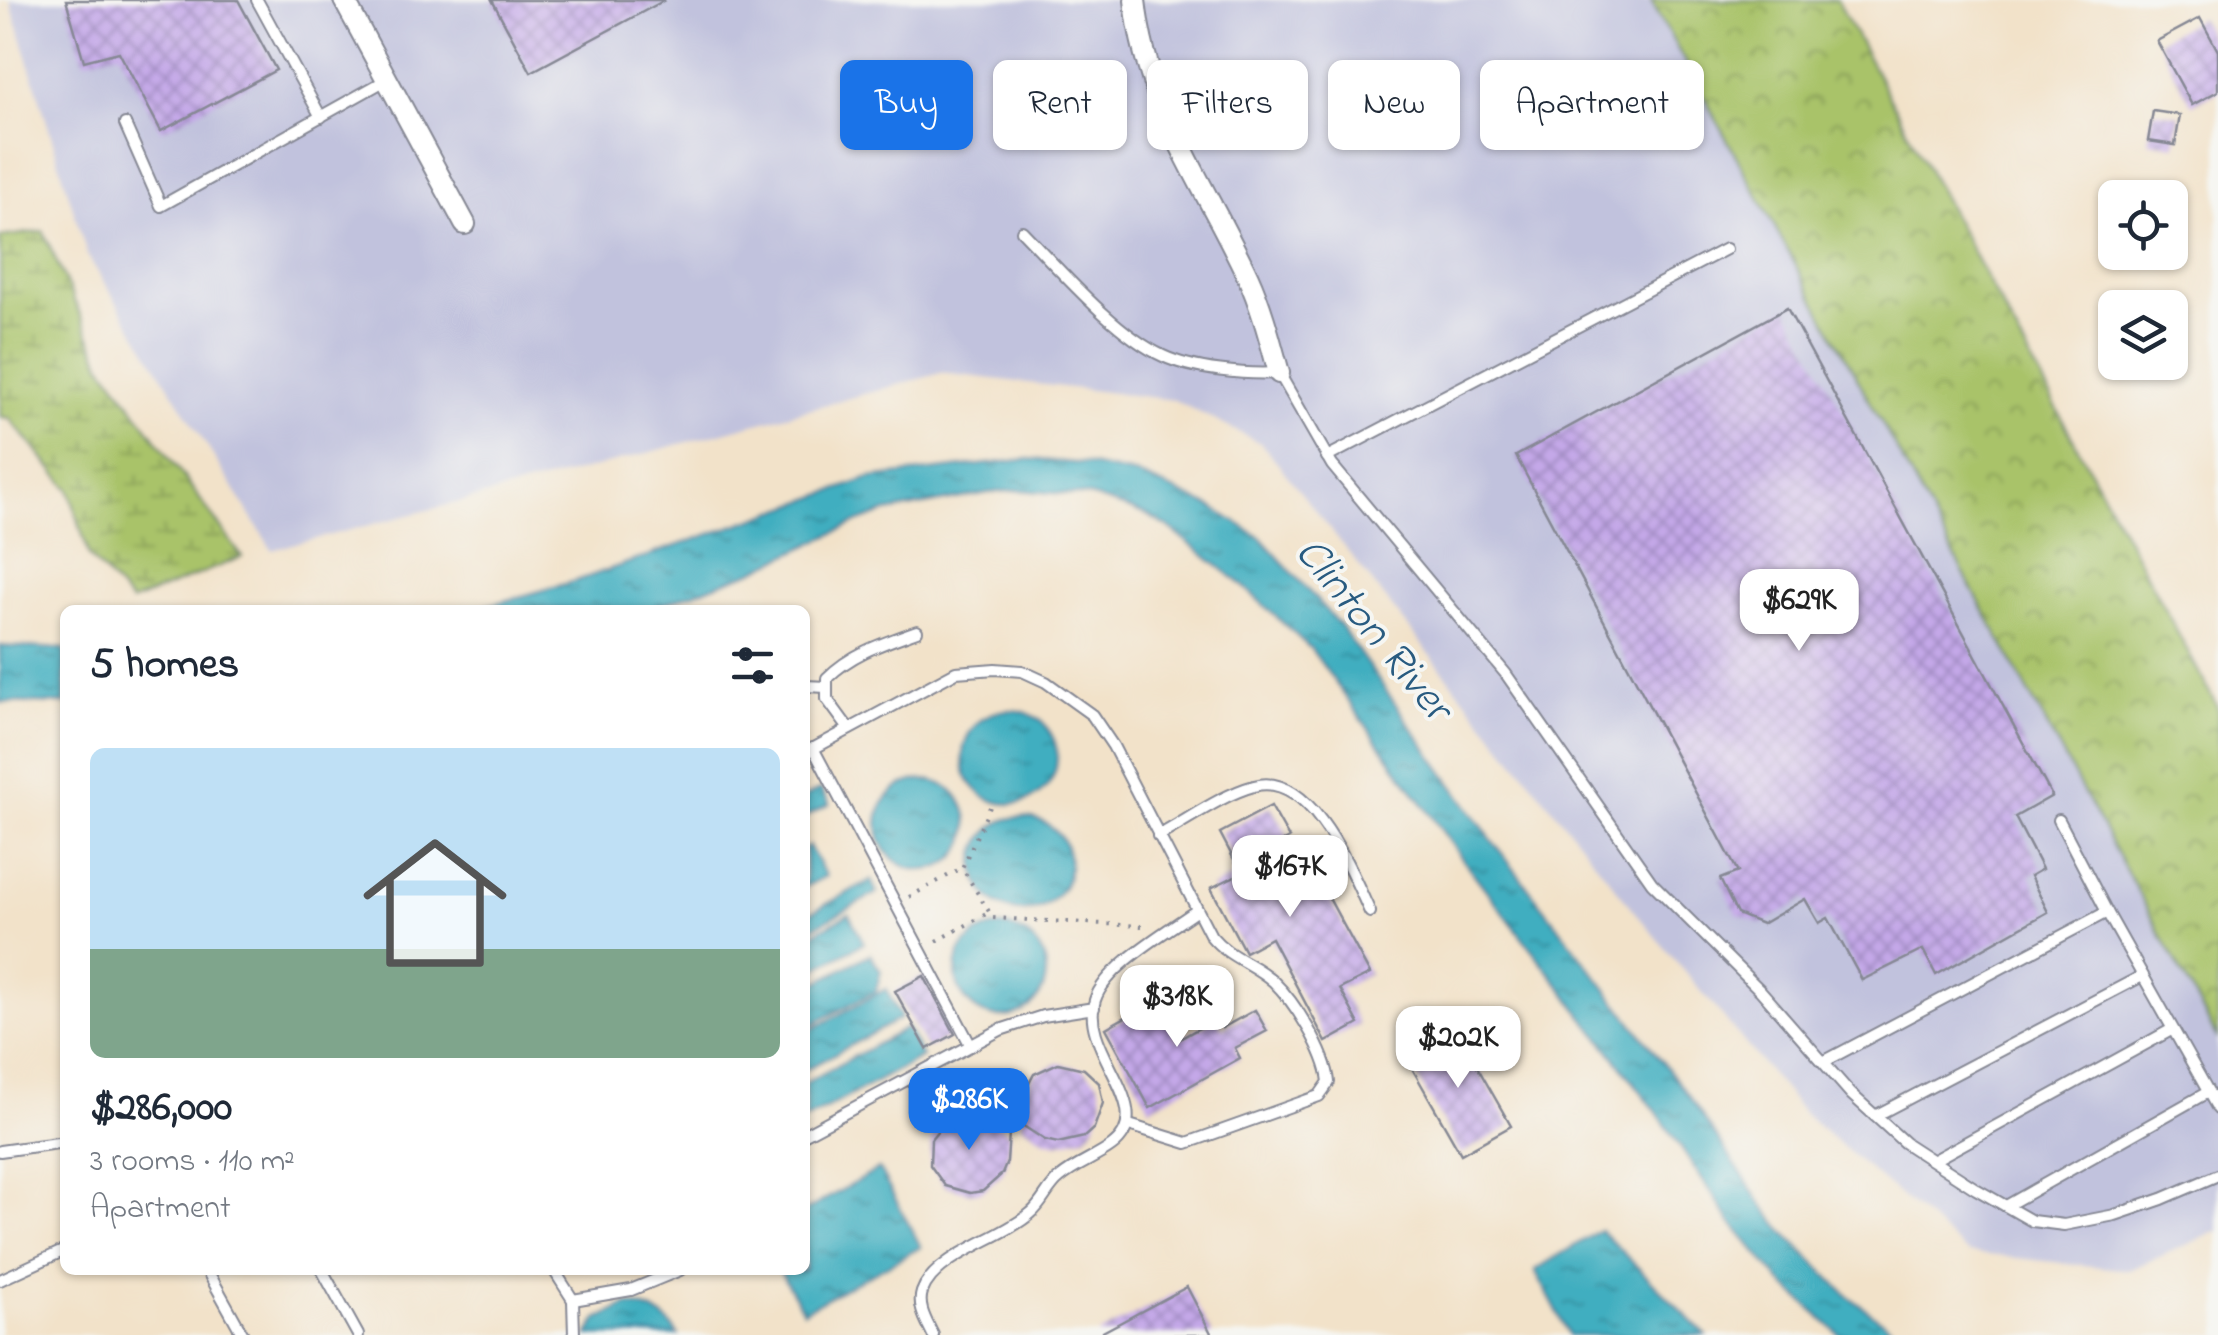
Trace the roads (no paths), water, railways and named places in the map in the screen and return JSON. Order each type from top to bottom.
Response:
[{"type":"street","points":[[344,0],[466,224]]},
{"type":"street","points":[[1135,0],[1148,69],[1162,112],[1248,276],[1279,373]]},
{"type":"lane","points":[[257,0],[321,117]]},
{"type":"lane","points":[[125,124],[161,206],[387,79]]},
{"type":"lane","points":[[1022,232],[1109,319],[1163,356],[1252,374],[1279,373],[1327,457],[1506,674],[1652,882],[1738,967],[1851,1094],[1905,1143],[2032,1221],[2064,1225],[2131,1210],[2218,1175]]},
{"type":"lane","points":[[1327,457],[1726,249]]},
{"type":"lane","points":[[849,729],[827,699],[828,678],[841,664],[865,651],[917,631]]},
{"type":"lane","points":[[810,750],[956,672],[1022,671],[1068,695],[1092,714],[1210,936],[1225,952],[1275,983],[1317,1043],[1328,1066],[1329,1082],[1319,1096],[1187,1144],[1129,1126]]},
{"type":"lane","points":[[810,686],[827,687]]},
{"type":"lane","points":[[810,753],[971,1046]]},
{"type":"lane","points":[[1158,836],[1254,786],[1280,784],[1316,814],[1346,860],[1370,912]]},
{"type":"lane","points":[[2058,820],[2218,1109]]},
{"type":"lane","points":[[934,1335],[923,1316],[920,1296],[932,1274],[1030,1214],[1056,1180],[1113,1145],[1129,1126],[1129,1109],[1099,1046],[1091,1018],[1095,998],[1109,977],[1197,910]]},
{"type":"lane","points":[[1825,1061],[2107,912]]},
{"type":"lane","points":[[1875,1116],[2142,976]]},
{"type":"lane","points":[[810,1131],[1000,1030],[1043,1016],[1094,1008]]},
{"type":"lane","points":[[1934,1160],[2172,1030]]},
{"type":"lane","points":[[2006,1206],[2208,1092]]},
{"type":"lane","points":[[0,1151],[60,1143]]},
{"type":"lane","points":[[0,1280],[60,1252]]},
{"type":"lane","points":[[210,1275],[243,1335]]},
{"type":"lane","points":[[325,1275],[358,1335]]},
{"type":"lane","points":[[557,1275],[573,1300],[574,1335]]},
{"type":"lane","points":[[573,1300],[631,1290],[668,1275]]},
{"type":"water","points":[[1029,459],[1086,464],[1138,475],[1210,506],[1260,537],[1341,627],[1491,839],[1688,1095],[1783,1231],[1847,1295],[1901,1335],[1840,1335],[1782,1283],[1730,1221],[1656,1111],[1463,860],[1311,649],[1240,583],[1145,514],[1089,496],[1019,490],[988,493],[887,512],[753,571],[661,605],[490,605],[579,580],[870,478]]},
{"type":"water","points":[[0,646],[60,649],[60,704],[0,702]]},
{"type":"water","points":[[1010,710],[1028,714],[1043,724],[1053,739],[1057,757],[1053,775],[1043,790],[1028,800],[1010,804],[992,800],[977,790],[967,775],[963,757],[967,739],[977,724],[992,714]]},
{"type":"water","points":[[923,780],[940,783],[955,793],[965,808],[965,842],[955,857],[940,867],[923,870],[906,867],[891,857],[881,842],[878,825],[881,808],[891,793],[906,783]]},
{"type":"water","points":[[821,789],[830,804],[810,814],[810,794]]},
{"type":"water","points":[[1013,817],[1031,817],[1056,830],[1066,846],[1066,882],[1056,898],[1031,911],[1013,911],[988,898],[975,873],[975,855],[988,830]]},
{"type":"water","points":[[810,848],[826,876],[810,884]]},
{"type":"water","points":[[871,880],[877,893],[810,929],[810,913]]},
{"type":"water","points":[[849,914],[864,943],[810,971],[810,935]]},
{"type":"water","points":[[1001,927],[1018,930],[1033,940],[1043,955],[1043,989],[1033,1004],[1018,1014],[1001,1017],[984,1014],[969,1004],[959,989],[956,972],[959,955],[969,940],[984,930]]},
{"type":"water","points":[[870,954],[881,971],[876,991],[810,1025],[810,986]]},
{"type":"water","points":[[886,989],[901,1018],[810,1067],[810,1030]]},
{"type":"water","points":[[907,1028],[922,1057],[810,1117],[810,1080]]},
{"type":"water","points":[[879,1169],[921,1247],[803,1311],[782,1275],[810,1275],[810,1208]]},
{"type":"water","points":[[1600,1230],[1706,1335],[1569,1335],[1535,1270]]},
{"type":"water","points":[[627,1305],[657,1313],[678,1335],[588,1335],[598,1319]]},
{"type":"water label","name":"Clinton River","points":[[1376,627]]}]
